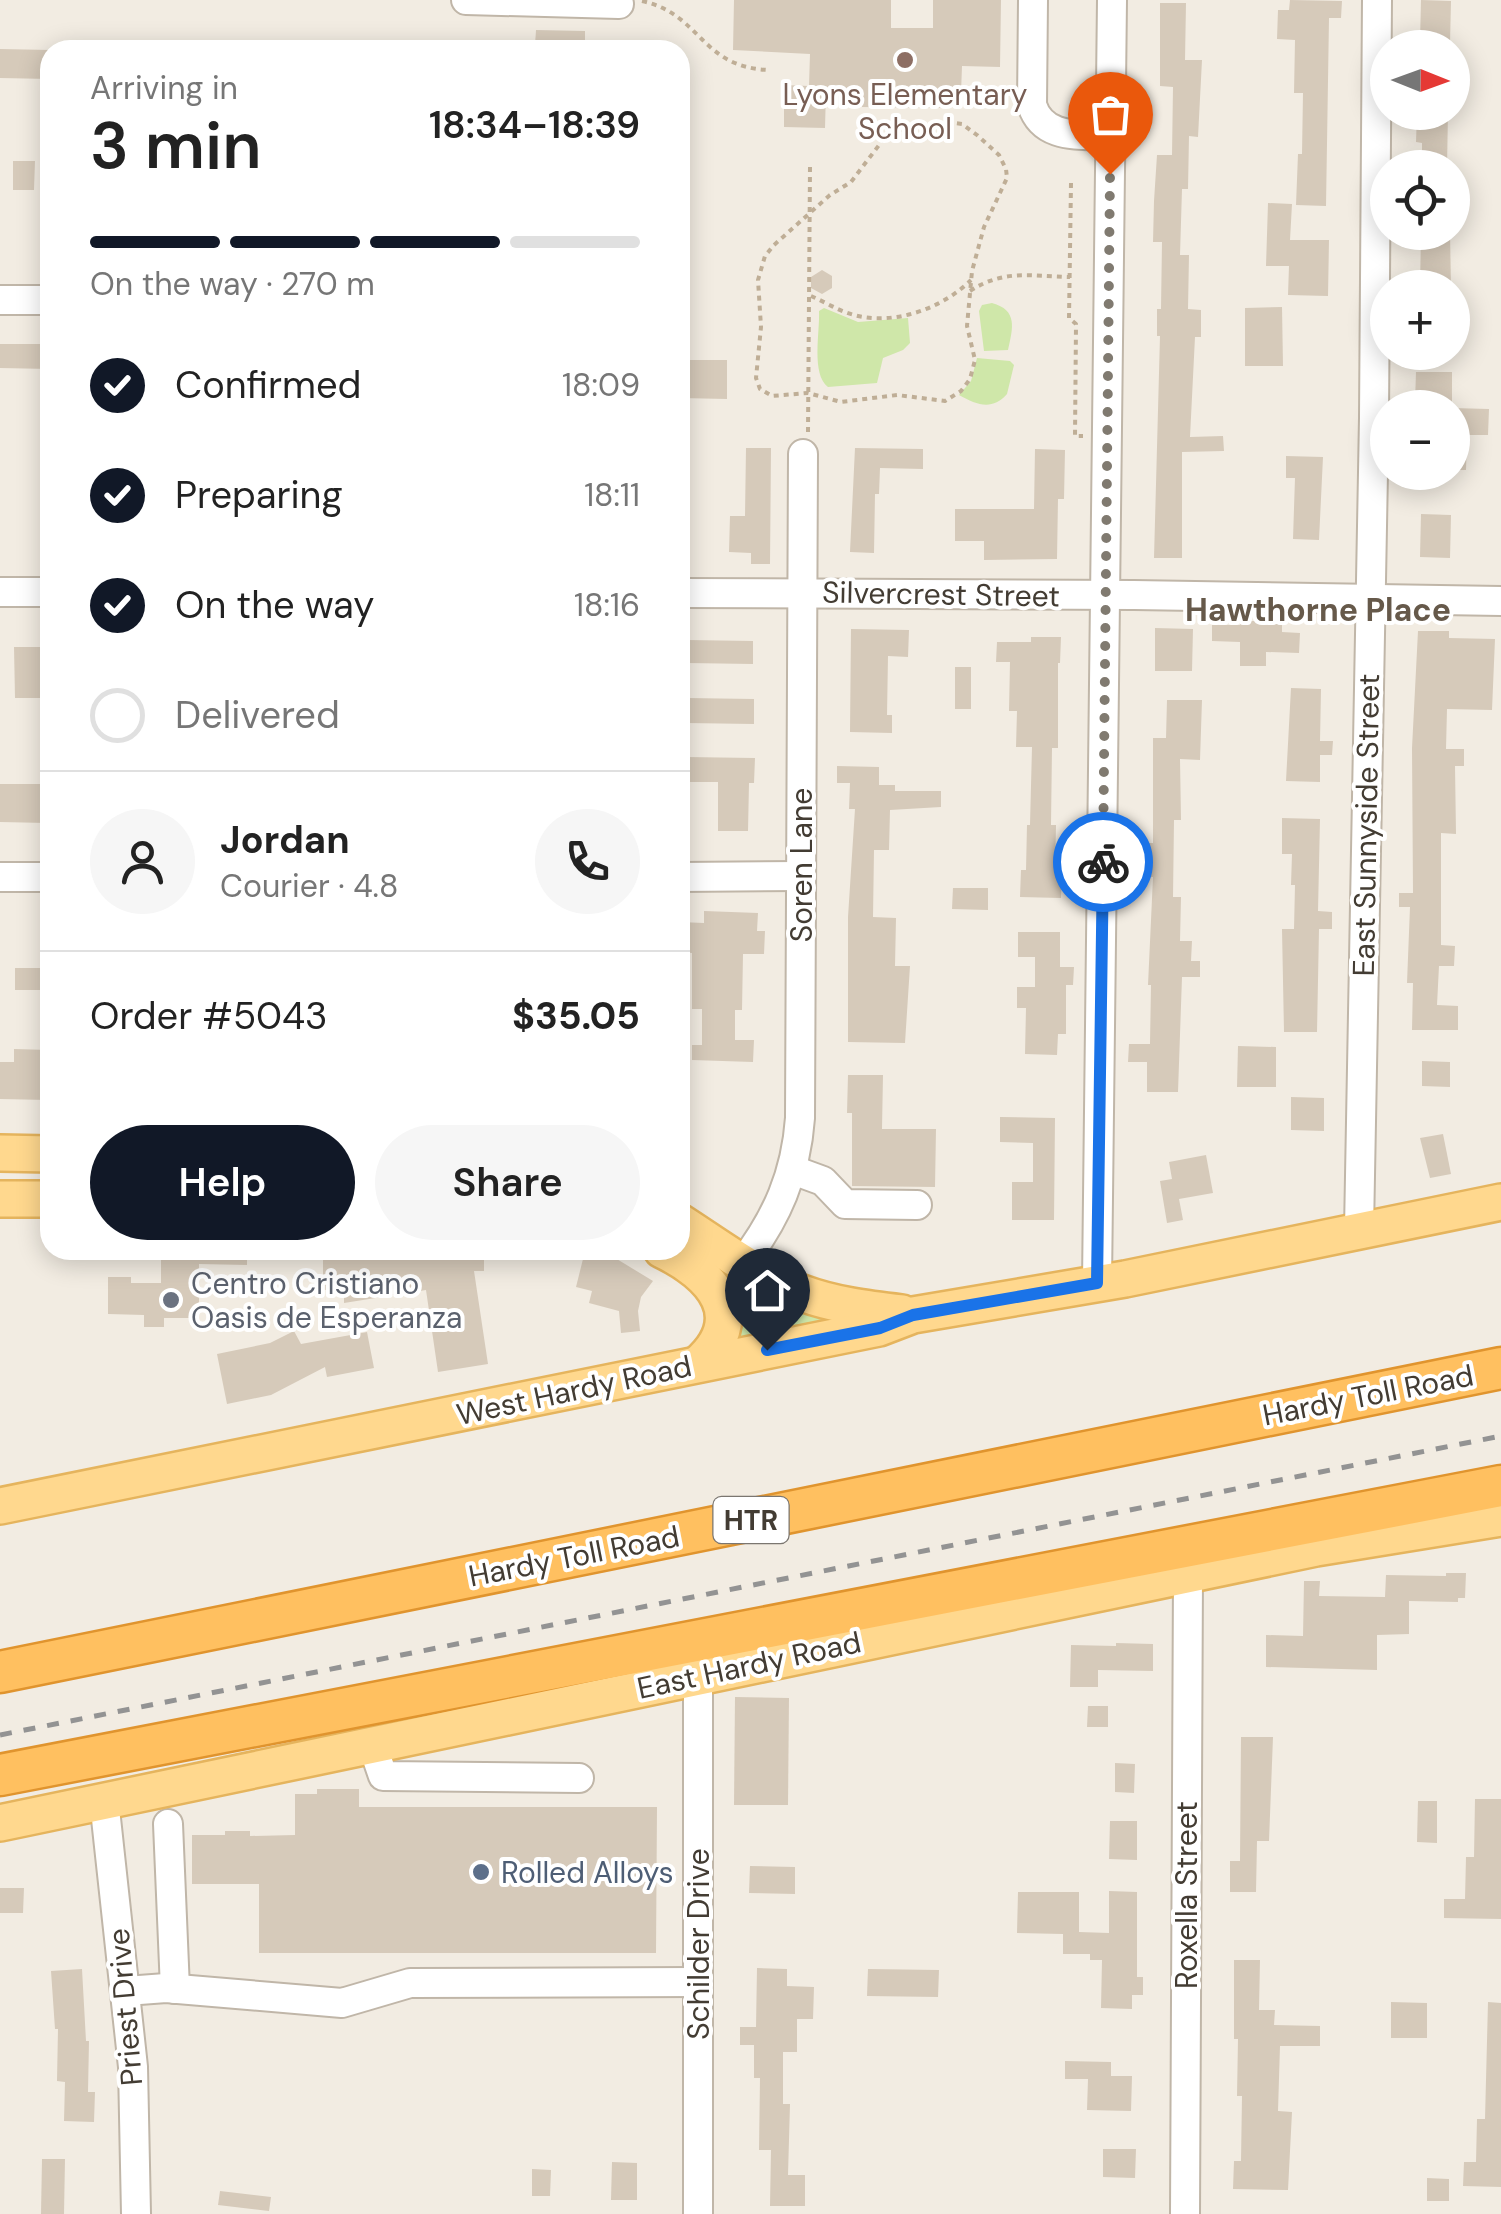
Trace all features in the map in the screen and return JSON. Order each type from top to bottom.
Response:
[{"type":"highway","name":"Hardy Toll Road","points":[[0,1672],[1501,1368]]},
{"type":"highway","points":[[0,1775],[1501,1486]]},
{"type":"main road","points":[[0,1153],[40,1154]]},
{"type":"main road","points":[[0,1199],[40,1199]]},
{"type":"main road","name":"West Hardy Road","points":[[0,1506],[880,1328],[913,1315],[1097,1283],[1501,1202]]},
{"type":"main road","points":[[690,1228],[799,1292],[831,1302],[913,1315]]},
{"type":"main road","points":[[677,1260],[708,1280],[722,1304],[719,1341],[698,1364]]},
{"type":"main road","name":"East Hardy Road","points":[[0,1822],[1316,1548],[1501,1518]]},
{"type":"street","points":[[466,0],[628,2]]},
{"type":"street","points":[[1033,0],[1035,114],[1053,131],[1110,136]]},
{"type":"street","points":[[1097,1283],[1112,0]]},
{"type":"street","name":"East Sunnyside Street","points":[[1359,1230],[1377,0]]},
{"type":"street","points":[[0,300],[40,300]]},
{"type":"street","name":"Soren Lane","points":[[743,1262],[771,1222],[793,1170],[800,1118],[803,454]]},
{"type":"street","points":[[0,592],[40,592]]},
{"type":"street","name":"Silvercrest Street","points":[[690,593],[1501,601]]},
{"type":"street","points":[[690,876],[800,876]]},
{"type":"street","points":[[0,877],[40,878]]},
{"type":"street","points":[[793,1170],[822,1181],[845,1204],[918,1205]]},
{"type":"street","name":"Roxella Street","points":[[1185,2214],[1188,1576]]},
{"type":"street","name":"Schilder Drive","points":[[698,1675],[698,2214]]},
{"type":"street","points":[[372,1744],[382,1776],[579,1778]]},
{"type":"street","name":"Priest Drive","points":[[104,1800],[126,1991],[135,2116],[136,2214]]},
{"type":"street","points":[[168,1824],[175,1989]]},
{"type":"street","points":[[126,1991],[175,1989],[319,1998],[342,2003],[410,1983],[698,1982]]},
{"type":"path","points":[[628,2],[672,12],[714,52],[736,66],[770,70]]},
{"type":"path","points":[[947,122],[962,124],[1004,163],[1006,178],[984,227],[971,280],[967,326],[973,346],[973,370],[954,397],[945,400],[897,396],[841,402],[808,393],[772,396],[760,389],[756,378],[761,328],[760,270],[774,244],[810,215],[830,195],[851,182],[889,132],[947,122]]},
{"type":"path","points":[[803,454],[808,450],[810,167]]},
{"type":"path","points":[[1070,182],[1069,318],[1076,324],[1075,436],[1106,436]]},
{"type":"path","points":[[970,291],[989,278],[1070,277]]},
{"type":"path","points":[[809,296],[845,312],[875,318],[935,307],[971,280]]},
{"type":"green space","points":[[992,303],[1010,315],[1008,350],[984,351],[979,311],[982,305]]},
{"type":"green space","points":[[824,308],[858,322],[908,318],[910,343],[883,358],[877,383],[828,387],[818,363],[819,311]]},
{"type":"green space","points":[[977,358],[1010,361],[1014,365],[1007,394],[996,403],[978,404],[959,395],[971,381]]},
{"type":"green space","points":[[690,1241],[843,1324],[736,1345],[690,1255]]},
{"type":"building","name":"Lyons Elementary School","points":[[734,0],[891,0],[891,28],[933,28],[933,0],[1001,0],[1000,67],[962,66],[961,93],[949,93],[949,108],[862,107],[862,92],[826,91],[825,128],[784,127],[784,85],[809,86],[810,54],[733,50]]},
{"type":"building","points":[[1290,0],[1342,1],[1341,18],[1329,18],[1326,206],[1296,205],[1303,93],[1294,93],[1295,40],[1277,39],[1278,10],[1289,10]]},
{"type":"building","points":[[1421,0],[1451,1],[1450,30],[1420,30]]},
{"type":"building","points":[[1160,3],[1186,3],[1185,60],[1202,60],[1198,137],[1189,136],[1188,189],[1182,189],[1180,255],[1189,255],[1188,309],[1201,310],[1201,337],[1195,337],[1190,437],[1223,436],[1224,451],[1182,452],[1182,558],[1154,558],[1160,336],[1157,309],[1161,309],[1162,242],[1153,242],[1154,201],[1157,155],[1172,155],[1173,87],[1160,86]]},
{"type":"building","points":[[536,30],[585,31],[585,40],[535,40]]},
{"type":"building","points":[[0,49],[40,50],[40,79],[0,78]]},
{"type":"building","points":[[1416,130],[1448,130],[1447,150],[1422,150],[1422,143],[1416,142]]},
{"type":"building","points":[[13,161],[35,161],[34,190],[13,190]]},
{"type":"building","points":[[1268,203],[1292,204],[1290,240],[1329,240],[1328,296],[1288,295],[1289,266],[1266,266]]},
{"type":"building","points":[[1421,250],[1450,250],[1451,270],[1420,270]]},
{"type":"building","points":[[822,270],[832,276],[832,288],[822,294],[811,288],[811,277]]},
{"type":"building","points":[[1282,307],[1283,366],[1245,366],[1245,308]]},
{"type":"building","points":[[0,344],[40,344],[40,369],[0,368]]},
{"type":"building","points":[[690,360],[727,360],[727,399],[690,398]]},
{"type":"building","points":[[1416,372],[1452,372],[1452,390],[1415,390]]},
{"type":"building","points":[[1470,408],[1489,409],[1488,435],[1470,435]]},
{"type":"building","points":[[746,448],[771,448],[770,564],[751,564],[751,553],[729,552],[730,516],[745,516]]},
{"type":"building","points":[[855,448],[923,449],[923,469],[880,468],[879,494],[875,494],[874,553],[850,552]]},
{"type":"building","points":[[1035,449],[1065,450],[1064,499],[1058,499],[1057,559],[984,560],[984,541],[955,541],[955,509],[1034,509]]},
{"type":"building","points":[[1286,456],[1323,457],[1319,540],[1293,539],[1295,478],[1286,478]]},
{"type":"building","points":[[1421,514],[1451,515],[1450,558],[1420,557]]},
{"type":"building","points":[[1240,621],[1282,621],[1282,632],[1300,633],[1299,653],[1266,652],[1266,666],[1240,666],[1240,642],[1212,641],[1212,625],[1240,625]]},
{"type":"building","points":[[1155,628],[1193,629],[1192,671],[1155,671]]},
{"type":"building","points":[[851,629],[909,630],[908,657],[888,656],[887,715],[892,715],[892,733],[850,732]]},
{"type":"building","points":[[1418,631],[1449,631],[1449,638],[1495,639],[1492,710],[1447,709],[1446,749],[1464,749],[1464,766],[1455,766],[1456,834],[1441,833],[1441,945],[1455,946],[1454,966],[1439,966],[1437,1005],[1458,1006],[1458,1030],[1412,1030],[1413,983],[1407,983],[1410,907],[1399,907],[1399,893],[1413,893],[1412,748]]},
{"type":"building","points":[[1031,637],[1061,637],[1058,748],[1052,748],[1051,825],[1056,825],[1055,871],[1062,871],[1061,898],[1020,897],[1030,825],[1032,747],[1016,747],[1017,711],[1009,711],[1010,662],[996,662],[997,642],[1031,642]]},
{"type":"building","points":[[690,640],[753,641],[753,664],[690,663]]},
{"type":"building","points":[[14,647],[40,647],[40,698],[15,698]]},
{"type":"building","points":[[955,667],[971,667],[971,709],[955,709]]},
{"type":"building","points":[[1291,688],[1321,689],[1320,741],[1333,741],[1332,755],[1320,755],[1320,782],[1286,781]]},
{"type":"building","points":[[690,698],[754,699],[754,724],[690,723]]},
{"type":"building","points":[[1167,700],[1202,700],[1200,760],[1180,759],[1181,820],[1174,820],[1173,897],[1181,897],[1180,941],[1192,941],[1191,961],[1200,961],[1200,977],[1182,977],[1178,1092],[1147,1092],[1147,1062],[1128,1062],[1129,1044],[1150,1044],[1148,985],[1153,877],[1146,877],[1147,843],[1153,843],[1153,738],[1166,738]]},
{"type":"building","points":[[690,757],[755,758],[754,783],[749,783],[748,831],[718,831],[718,782],[690,782]]},
{"type":"building","points":[[837,766],[879,767],[879,785],[895,785],[895,791],[941,791],[941,807],[890,810],[889,850],[874,850],[873,917],[896,918],[895,966],[910,966],[905,1043],[848,1042],[848,917],[855,809],[849,809],[850,783],[837,783]]},
{"type":"building","points":[[0,784],[40,784],[40,823],[0,822]]},
{"type":"building","points":[[1282,818],[1320,819],[1318,911],[1332,912],[1332,929],[1319,929],[1317,1032],[1284,1032],[1282,929],[1294,929],[1295,885],[1291,885],[1292,854],[1282,854]]},
{"type":"building","points":[[953,888],[988,888],[988,910],[952,909]]},
{"type":"building","points":[[704,911],[758,913],[757,931],[765,931],[764,954],[743,954],[742,1010],[735,1010],[735,1040],[754,1040],[753,1062],[692,1060],[692,1045],[702,1045],[702,1009],[692,1009],[690,922],[704,923]]},
{"type":"building","points":[[1018,932],[1060,932],[1060,967],[1074,967],[1073,985],[1066,985],[1066,1034],[1058,1034],[1057,1055],[1025,1054],[1026,1008],[1017,1008],[1017,987],[1035,987],[1035,957],[1018,957]]},
{"type":"building","points":[[15,968],[40,968],[40,990],[15,990]]},
{"type":"building","points":[[1238,1046],[1276,1047],[1276,1087],[1237,1087]]},
{"type":"building","points":[[14,1049],[40,1050],[40,1100],[0,1099],[0,1062],[14,1062]]},
{"type":"building","points":[[1422,1061],[1450,1062],[1450,1087],[1422,1086]]},
{"type":"building","points":[[848,1075],[883,1075],[882,1129],[936,1129],[935,1187],[852,1186]]},
{"type":"building","points":[[1291,1097],[1324,1098],[1324,1131],[1291,1130]]},
{"type":"building","points":[[1000,1117],[1055,1118],[1054,1220],[1012,1220],[1012,1182],[1033,1182],[1033,1143],[1000,1142]]},
{"type":"building","points":[[1443,1134],[1451,1174],[1430,1178],[1420,1138]]},
{"type":"building","points":[[1206,1155],[1213,1193],[1179,1199],[1183,1220],[1167,1223],[1160,1181],[1172,1179],[1169,1162]]},
{"type":"building","name":"Centro Cristiano Oasis de Esperanza","points":[[161,1260],[247,1260],[247,1265],[199,1264],[199,1318],[164,1318],[164,1327],[144,1327],[144,1315],[108,1314],[108,1277],[131,1277],[131,1283],[161,1283]]},
{"type":"building","points":[[323,1260],[484,1260],[484,1271],[474,1271],[488,1364],[438,1372],[426,1290],[344,1303],[344,1290],[323,1290]]},
{"type":"building","points":[[583,1260],[618,1260],[653,1281],[641,1297],[640,1331],[621,1333],[619,1311],[589,1303],[592,1291],[576,1287]]},
{"type":"building","points":[[294,1331],[301,1344],[367,1332],[374,1368],[327,1377],[325,1367],[271,1395],[227,1404],[217,1354],[270,1343]]},
{"type":"building","points":[[1466,1573],[1465,1598],[1458,1598],[1458,1602],[1409,1601],[1409,1634],[1377,1635],[1377,1670],[1266,1667],[1266,1635],[1303,1636],[1304,1581],[1320,1581],[1319,1596],[1385,1597],[1386,1575]]},
{"type":"building","points":[[1153,1644],[1153,1671],[1098,1670],[1098,1687],[1070,1687],[1071,1645]]},
{"type":"building","points":[[735,1697],[789,1698],[788,1805],[734,1805]]},
{"type":"building","points":[[1088,1706],[1108,1706],[1108,1727],[1087,1727]]},
{"type":"building","points":[[1241,1737],[1273,1737],[1269,1841],[1257,1841],[1256,1892],[1230,1892],[1230,1861],[1240,1861]]},
{"type":"building","points":[[1115,1763],[1135,1764],[1134,1793],[1115,1792]]},
{"type":"building","points":[[317,1789],[359,1789],[359,1807],[657,1807],[656,1953],[259,1953],[259,1884],[192,1884],[192,1835],[250,1831],[250,1836],[295,1835],[295,1794],[317,1794]]},
{"type":"building","points":[[1475,1799],[1501,1799],[1501,1919],[1444,1918],[1444,1899],[1465,1899],[1466,1857],[1474,1857]]},
{"type":"building","points":[[1418,1801],[1437,1801],[1437,1843],[1417,1842]]},
{"type":"building","points":[[1110,1821],[1137,1821],[1137,1860],[1109,1859]]},
{"type":"building","points":[[750,1866],[795,1867],[795,1894],[749,1893]]},
{"type":"building","points":[[0,1888],[24,1888],[23,1913],[0,1913]]},
{"type":"building","points":[[1109,1891],[1137,1892],[1137,1977],[1143,1977],[1143,1995],[1132,1995],[1132,2009],[1101,2008],[1102,1960],[1090,1960],[1090,1954],[1063,1954],[1063,1934],[1017,1933],[1018,1892],[1079,1892],[1079,1932],[1109,1933]]},
{"type":"building","points":[[1234,1960],[1260,1960],[1259,2010],[1275,2010],[1274,2025],[1320,2026],[1320,2046],[1280,2046],[1278,2111],[1292,2112],[1288,2190],[1233,2189],[1234,2161],[1241,2161],[1242,2096],[1237,2096]]},
{"type":"building","points":[[757,1968],[787,1969],[787,1986],[814,1987],[813,2019],[797,2019],[797,2052],[783,2052],[783,2104],[790,2104],[788,2175],[805,2175],[805,2206],[770,2206],[771,2150],[759,2150],[760,2078],[754,2078],[754,2045],[740,2045],[740,2027],[756,2027]]},
{"type":"building","points":[[82,1969],[89,2041],[88,2092],[95,2092],[94,2122],[64,2121],[65,2082],[57,2081],[58,2029],[51,1971]]},
{"type":"building","points":[[868,1969],[939,1970],[938,1997],[867,1996]]},
{"type":"building","points":[[1391,2002],[1427,2003],[1427,2038],[1391,2038]]},
{"type":"building","points":[[1488,2002],[1501,2003],[1501,2187],[1463,2186],[1464,2162],[1476,2162],[1477,2119],[1485,2119]]},
{"type":"building","points":[[1065,2061],[1111,2062],[1111,2076],[1132,2076],[1131,2111],[1087,2110],[1088,2079],[1065,2079]]},
{"type":"building","points":[[1103,2149],[1136,2149],[1135,2178],[1103,2177]]},
{"type":"building","points":[[42,2159],[65,2159],[64,2214],[41,2214]]},
{"type":"building","points":[[612,2162],[637,2163],[637,2200],[611,2200]]},
{"type":"building","points":[[532,2169],[551,2170],[550,2196],[532,2196]]},
{"type":"building","points":[[1427,2178],[1449,2179],[1449,2201],[1427,2201]]},
{"type":"building","points":[[220,2191],[271,2197],[269,2211],[218,2205]]},
{"type":"railway","points":[[0,1735],[1501,1436]]},
{"type":"way so far","points":[[1103,862],[1110,174]]},
{"type":"place","name":"Lyons Elementary School","points":[[905,60]]},
{"type":"place","name":"Centro Cristiano Oasis de Esperanza","points":[[171,1300]]},
{"type":"place","name":"Rolled Alloys","points":[[481,1872]]},
{"type":"district","name":"Hawthorne Place","points":[[1318,610]]},
{"type":"route","points":[[767,1350],[880,1328],[913,1315],[1097,1283],[1103,862]]}]
